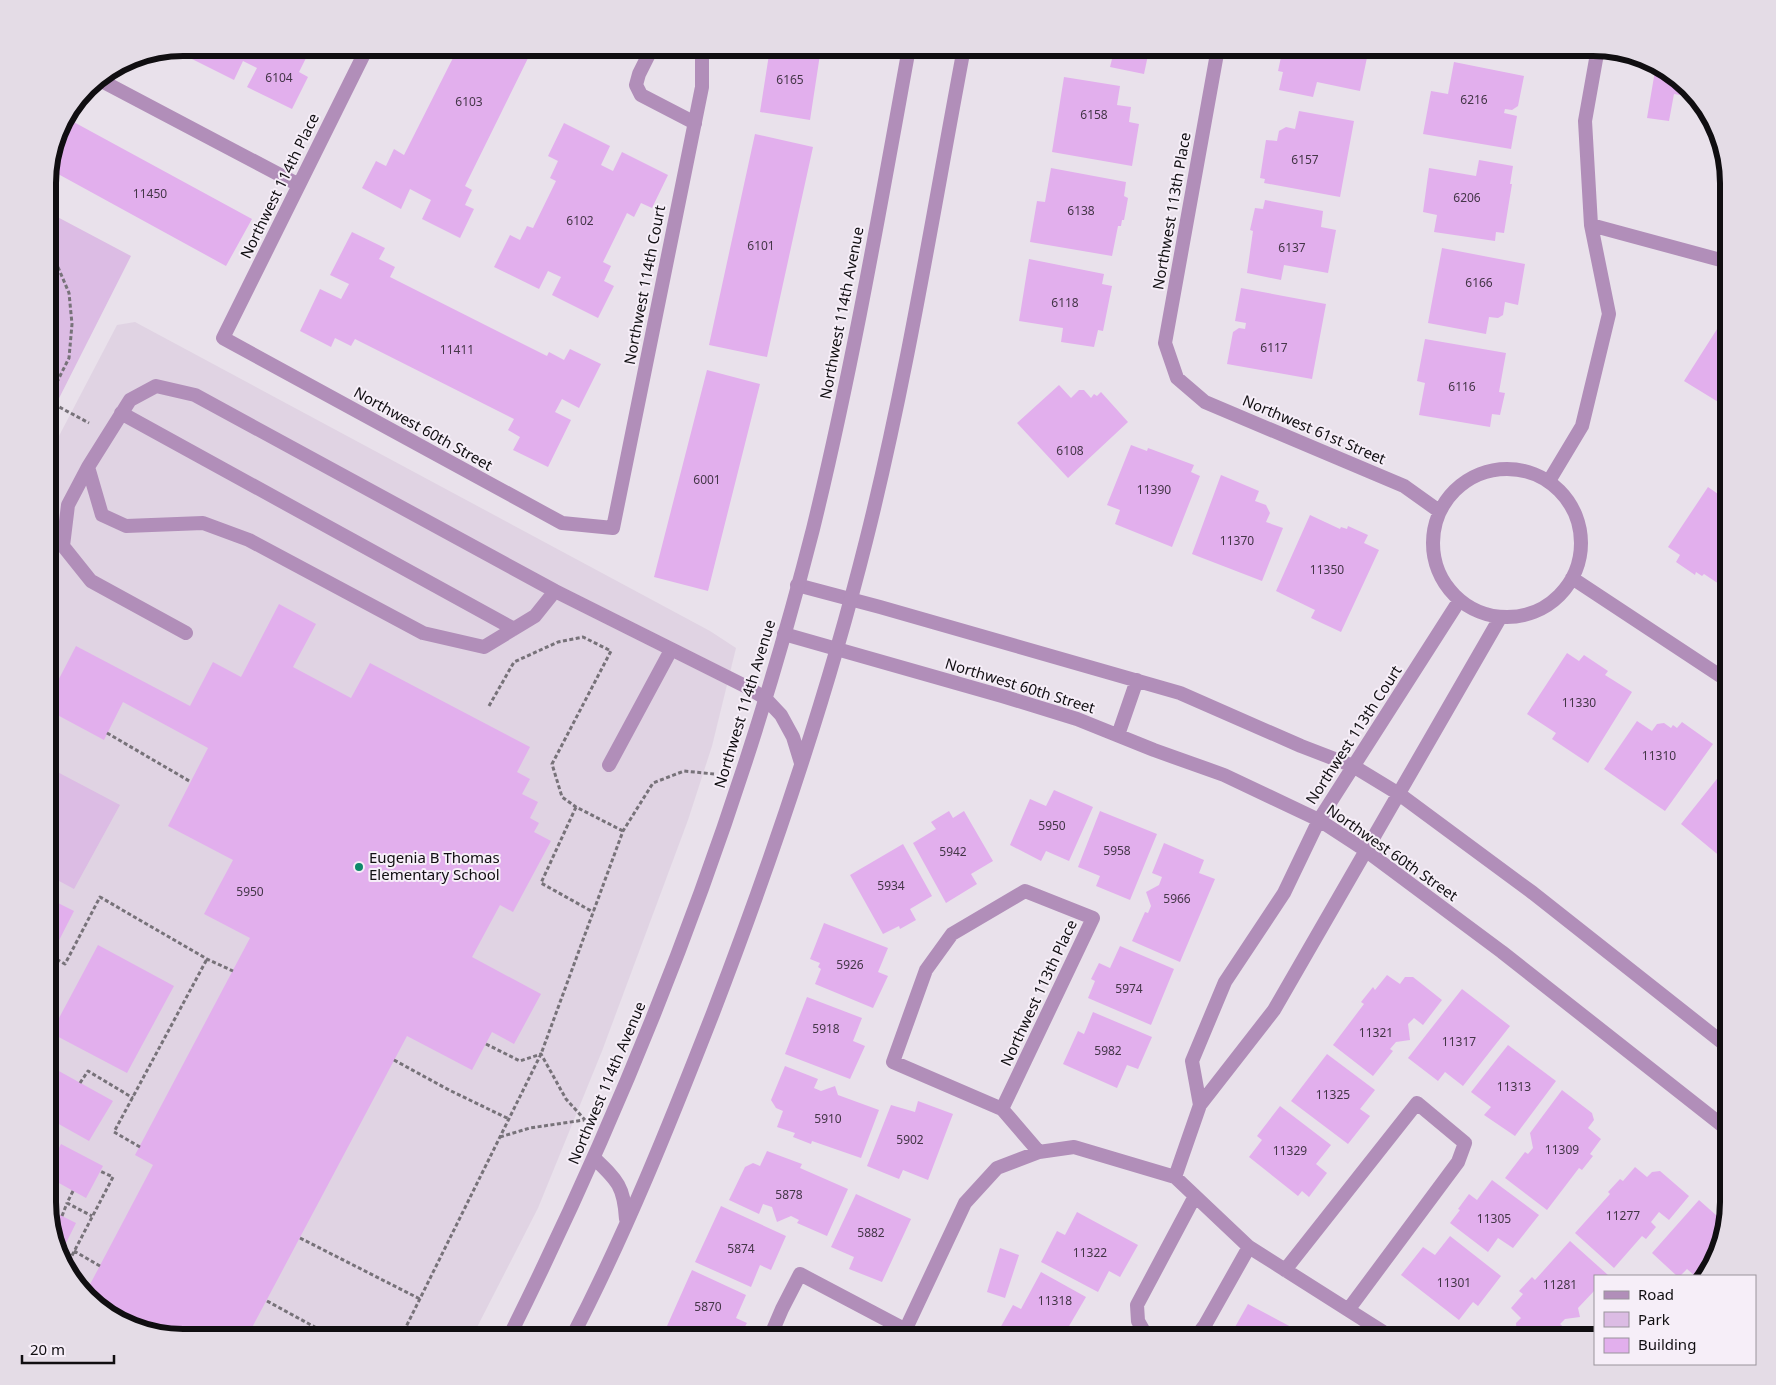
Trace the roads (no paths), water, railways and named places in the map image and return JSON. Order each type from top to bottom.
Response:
[{"type":"street","name":"Northwest 114th Place","points":[[223,338],[363,56]]},
{"type":"street","points":[[648,56],[636,85],[641,95],[695,123]]},
{"type":"street","name":"Northwest 114th Court","points":[[613,528],[702,87],[702,56]]},
{"type":"street","name":"Northwest 114th Avenue","points":[[513,1329],[594,1158],[678,951],[730,806],[765,698],[813,528],[859,321],[908,56]]},
{"type":"street","points":[[576,1329],[626,1222],[680,1098],[734,958],[801,762],[836,648],[866,541],[919,300],[963,56]]},
{"type":"street","name":"Northwest 113th Place","points":[[1177,378],[1165,342],[1217,56]]},
{"type":"street","points":[[1549,481],[1582,426],[1609,314],[1591,225],[1585,121],[1597,56]]},
{"type":"street","points":[[106,83],[299,185]]},
{"type":"street","points":[[1591,225],[1720,260]]},
{"type":"street","name":"Northwest 60th Street","points":[[223,338],[562,523],[613,528]]},
{"type":"street","name":"Northwest 61st Street","points":[[1177,378],[1205,402],[1404,486],[1439,510]]},
{"type":"street","points":[[186,634],[91,581],[63,546],[68,505],[88,467],[130,400],[156,386],[195,395],[555,591],[745,686],[765,698],[781,715],[793,738],[801,762]]},
{"type":"street","points":[[121,414],[514,629]]},
{"type":"street","points":[[88,467],[102,515],[126,526],[203,523],[249,540],[423,634],[484,647],[535,616],[555,591]]},
{"type":"street","points":[[1500,468],[1525,471],[1549,481],[1565,496],[1576,515],[1581,536],[1580,558],[1572,578],[1560,596],[1542,609],[1522,616],[1500,618],[1478,612],[1459,601],[1443,582],[1433,559],[1432,534],[1439,510],[1454,490],[1475,475],[1500,468]]},
{"type":"street","points":[[1572,578],[1720,675]]},
{"type":"street","points":[[797,585],[1180,693],[1301,746],[1353,766],[1399,794],[1533,893],[1720,1041]]},
{"type":"street","name":"Northwest 113th Court","points":[[1200,1105],[1192,1061],[1226,982],[1284,893],[1318,820],[1459,601]]},
{"type":"street","name":"Northwest 113th Court","points":[[1175,1177],[1200,1105],[1274,1010],[1500,618]]},
{"type":"street","name":"Northwest 60th Street","points":[[784,634],[1077,719],[1154,750],[1224,775],[1318,820],[1365,850],[1502,952],[1720,1124]]},
{"type":"street","points":[[609,765],[671,650]]},
{"type":"street","points":[[1118,735],[1137,680]]},
{"type":"street","name":"Northwest 113th Place","points":[[1002,1109],[1093,918],[1025,891],[952,934],[926,970],[893,1062],[1002,1109],[1039,1152]]},
{"type":"street","points":[[1285,1270],[1418,1104],[1466,1143],[1458,1162],[1348,1310]]},
{"type":"street","points":[[906,1329],[965,1203],[997,1168],[1039,1152],[1074,1147],[1175,1177],[1249,1247],[1377,1329]]},
{"type":"street","points":[[594,1158],[614,1176],[624,1198],[626,1222]]},
{"type":"street","points":[[1142,1329],[1138,1321],[1137,1305],[1195,1196]]},
{"type":"street","points":[[1202,1329],[1249,1247]]},
{"type":"street","points":[[774,1329],[800,1274],[895,1329]]},
{"type":"place","name":"Eugenia B Thomas Elementary School","points":[[359,867]]}]
